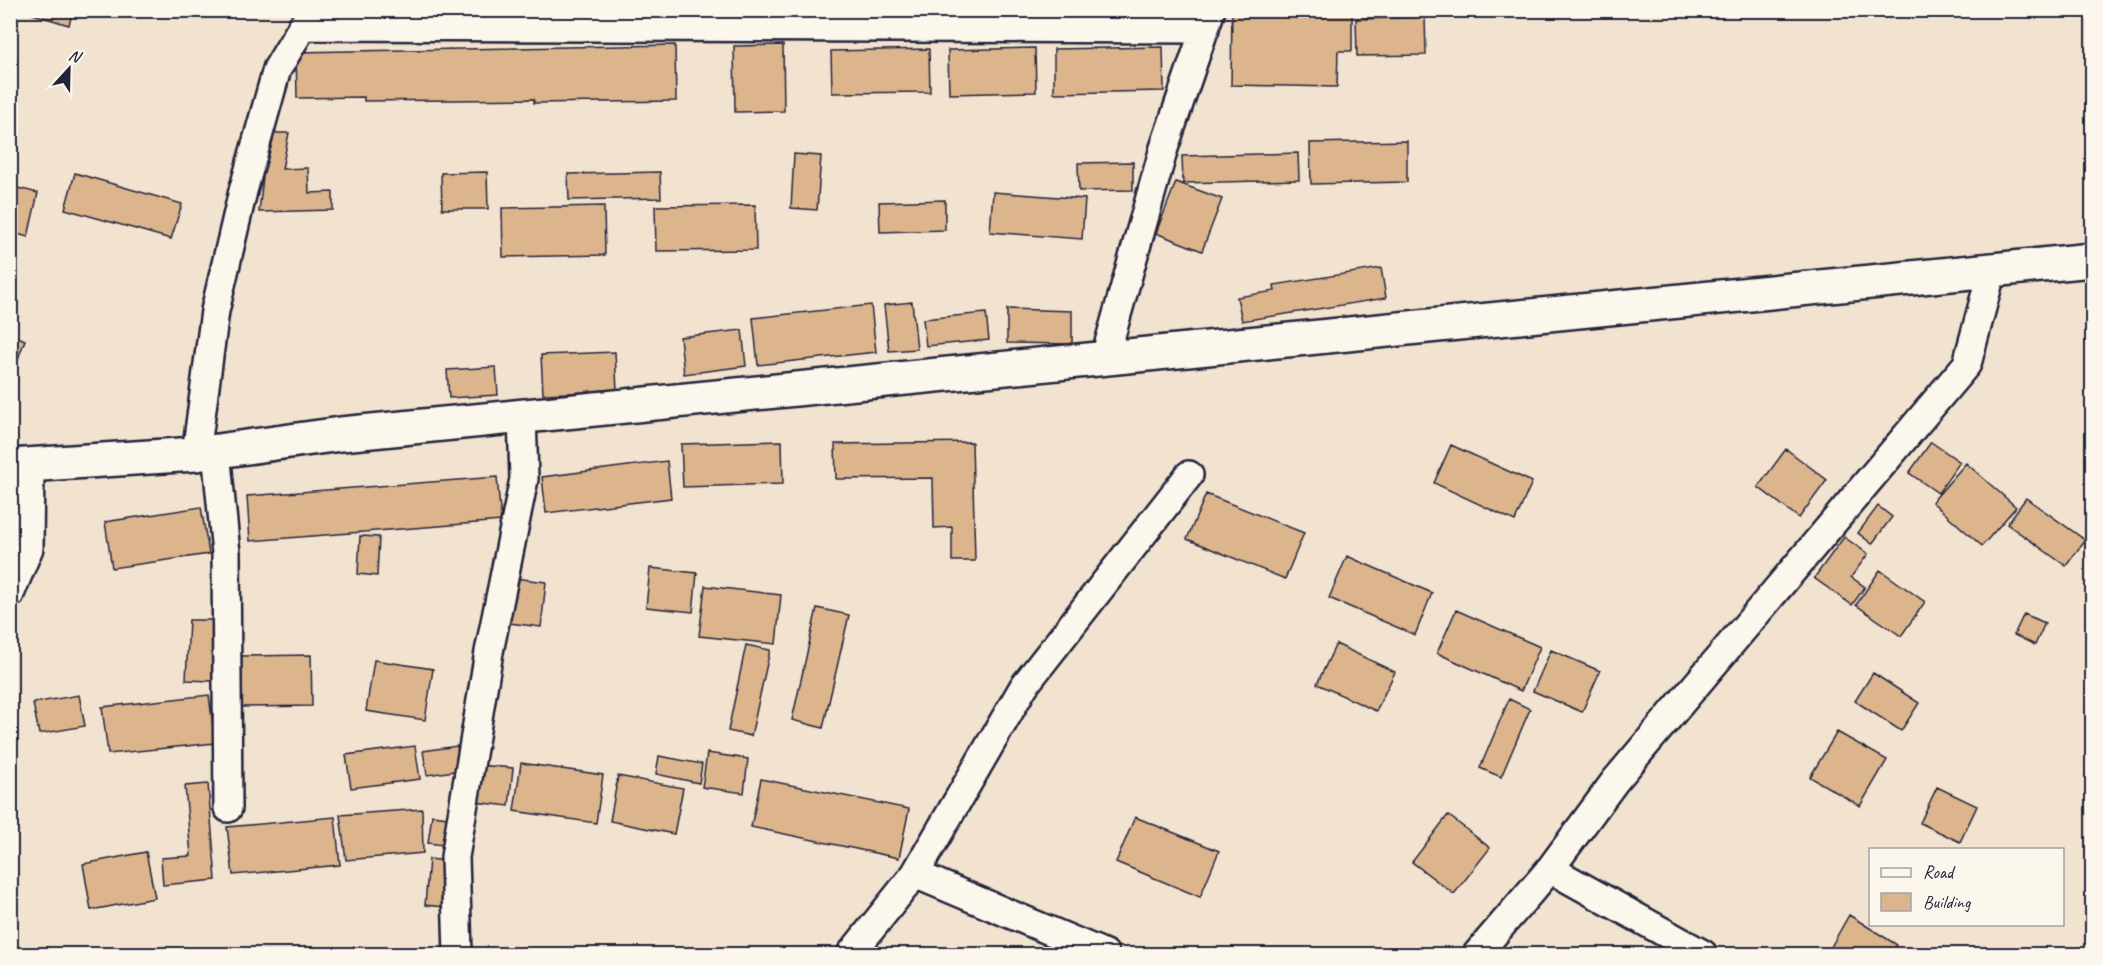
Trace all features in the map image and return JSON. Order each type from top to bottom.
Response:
[{"type":"street","points":[[228,808],[226,553],[206,452],[215,311],[243,191],[278,69],[307,18],[1208,20],[1164,148],[1105,357]]},
{"type":"street","points":[[10,594],[29,548],[20,465],[206,452],[522,416],[2092,260]]},
{"type":"street","points":[[1477,954],[1550,869],[1615,781],[1967,364],[1992,270]]},
{"type":"street","points":[[458,954],[455,857],[489,652],[524,479],[522,416]]},
{"type":"street","points":[[851,954],[915,874],[1024,686],[1189,476]]},
{"type":"street","points":[[1550,869],[1703,954]]},
{"type":"street","points":[[915,874],[1105,954]]},
{"type":"building","points":[[19,10],[73,10],[69,25]]},
{"type":"building","points":[[506,10],[612,10],[612,15],[506,17]]},
{"type":"building","points":[[643,10],[681,10],[681,13],[643,14]]},
{"type":"building","points":[[725,10],[907,10],[725,13]]},
{"type":"building","points":[[1232,10],[1352,11],[1352,51],[1338,51],[1337,87],[1231,85]]},
{"type":"building","points":[[1442,10],[1487,10],[1487,15]]},
{"type":"building","points":[[1425,17],[1426,55],[1357,56],[1356,19]]},
{"type":"building","points":[[675,45],[676,101],[534,103],[534,99],[364,101],[364,97],[297,98],[296,52]]},
{"type":"building","points":[[783,45],[784,111],[735,112],[734,46]]},
{"type":"building","points":[[1163,47],[1164,91],[1054,93],[1054,49]]},
{"type":"building","points":[[1035,48],[1036,92],[949,94],[948,50]]},
{"type":"building","points":[[929,49],[930,92],[832,93],[831,51]]},
{"type":"building","points":[[268,133],[289,133],[282,169],[308,168],[309,193],[333,192],[333,210],[259,212]]},
{"type":"building","points":[[1407,141],[1407,182],[1311,184],[1310,143]]},
{"type":"building","points":[[1298,153],[1299,180],[1183,183],[1182,156]]},
{"type":"building","points":[[794,154],[821,156],[817,210],[791,208]]},
{"type":"building","points":[[1133,162],[1133,190],[1079,191],[1078,163]]},
{"type":"building","points":[[487,172],[488,209],[442,209],[441,173]]},
{"type":"building","points":[[660,172],[661,198],[569,200],[568,174]]},
{"type":"building","points":[[75,173],[182,204],[171,239],[65,209]]},
{"type":"building","points":[[1176,182],[1222,199],[1202,251],[1156,233]]},
{"type":"building","points":[[10,186],[38,193],[28,237],[10,232]]},
{"type":"building","points":[[993,192],[1085,199],[1082,239],[990,232]]},
{"type":"building","points":[[945,200],[945,230],[880,232],[879,202]]},
{"type":"building","points":[[755,205],[756,250],[656,251],[655,206]]},
{"type":"building","points":[[604,206],[605,255],[503,257],[502,208]]},
{"type":"building","points":[[1381,268],[1386,298],[1242,321],[1237,297],[1275,291],[1274,285]]},
{"type":"building","points":[[912,302],[917,349],[889,351],[884,305]]},
{"type":"building","points":[[871,305],[876,352],[758,365],[753,318]]},
{"type":"building","points":[[1007,309],[1072,311],[1072,344],[1007,343]]},
{"type":"building","points":[[986,313],[989,340],[926,346],[923,319]]},
{"type":"building","points":[[742,330],[746,366],[684,374],[680,337]]},
{"type":"building","points":[[10,334],[25,340],[15,367],[10,365]]},
{"type":"building","points":[[615,352],[617,391],[543,394],[541,355]]},
{"type":"building","points":[[496,367],[498,395],[449,398],[447,370]]},
{"type":"building","points":[[782,441],[783,484],[683,487],[681,444]]},
{"type":"building","points":[[972,442],[975,561],[952,561],[952,527],[934,528],[933,478],[836,479],[835,444]]},
{"type":"building","points":[[1931,442],[1960,462],[1938,493],[1909,473]]},
{"type":"building","points":[[1451,445],[1532,482],[1515,521],[1434,483]]},
{"type":"building","points":[[1786,449],[1827,480],[1799,518],[1758,487]]},
{"type":"building","points":[[667,461],[671,498],[546,513],[542,477]]},
{"type":"building","points":[[1966,463],[2016,507],[1982,546],[1932,502]]},
{"type":"building","points":[[497,477],[501,521],[250,541],[247,496]]},
{"type":"building","points":[[1206,494],[1304,533],[1285,579],[1187,539]]},
{"type":"building","points":[[2026,498],[2085,540],[2066,566],[2007,524]]},
{"type":"building","points":[[1878,506],[1892,517],[1872,544],[1858,533]]},
{"type":"building","points":[[201,507],[209,554],[112,568],[105,522]]},
{"type":"building","points":[[360,536],[379,537],[377,576],[358,574]]},
{"type":"building","points":[[1844,537],[1868,554],[1851,577],[1865,587],[1852,605],[1814,578]]},
{"type":"building","points":[[1347,556],[1432,593],[1415,635],[1329,598]]},
{"type":"building","points":[[650,568],[697,573],[693,612],[646,607]]},
{"type":"building","points":[[1880,570],[1925,602],[1901,636],[1856,605]]},
{"type":"building","points":[[514,578],[546,582],[541,627],[509,623]]},
{"type":"building","points":[[705,586],[781,595],[776,644],[699,636]]},
{"type":"building","points":[[817,608],[849,615],[823,728],[792,720]]},
{"type":"building","points":[[1456,610],[1540,647],[1521,691],[1437,653]]},
{"type":"building","points":[[2024,614],[2045,623],[2035,645],[2014,635]]},
{"type":"building","points":[[189,620],[214,620],[212,681],[186,680]]},
{"type":"building","points":[[1336,644],[1395,672],[1376,711],[1317,684]]},
{"type":"building","points":[[746,645],[770,650],[751,736],[728,731]]},
{"type":"building","points":[[1551,650],[1600,671],[1582,712],[1533,691]]},
{"type":"building","points":[[311,655],[312,706],[238,707],[238,656]]},
{"type":"building","points":[[374,660],[433,669],[425,720],[366,711]]},
{"type":"building","points":[[1873,673],[1919,703],[1901,731],[1855,701]]},
{"type":"building","points":[[79,695],[85,726],[39,734],[33,703]]},
{"type":"building","points":[[209,695],[215,743],[108,754],[102,707]]},
{"type":"building","points":[[1509,699],[1530,709],[1501,777],[1480,768]]},
{"type":"building","points":[[1837,732],[1887,760],[1860,806],[1810,777]]},
{"type":"building","points":[[415,746],[420,779],[351,788],[346,755]]},
{"type":"building","points":[[457,746],[461,770],[427,775],[423,751]]},
{"type":"building","points":[[707,753],[748,759],[744,793],[702,787]]},
{"type":"building","points":[[659,756],[702,764],[699,783],[656,774]]},
{"type":"building","points":[[521,763],[603,775],[596,823],[514,811]]},
{"type":"building","points":[[478,765],[513,768],[509,806],[475,802]]},
{"type":"building","points":[[618,776],[683,788],[674,834],[610,821]]},
{"type":"building","points":[[761,779],[909,809],[899,858],[751,827]]},
{"type":"building","points":[[208,784],[216,880],[163,885],[161,858],[191,856],[185,786]]},
{"type":"building","points":[[1937,787],[1977,806],[1960,842],[1920,823]]},
{"type":"building","points":[[422,809],[423,853],[346,860],[340,815]]},
{"type":"building","points":[[432,815],[448,817],[443,845],[428,843]]},
{"type":"building","points":[[1448,815],[1490,848],[1454,894],[1412,862]]},
{"type":"building","points":[[335,817],[340,865],[233,875],[227,827]]},
{"type":"building","points":[[1135,817],[1219,851],[1200,897],[1116,862]]},
{"type":"building","points":[[146,852],[155,898],[91,910],[83,864]]},
{"type":"building","points":[[429,859],[447,861],[444,907],[425,905]]},
{"type":"building","points":[[1849,915],[1897,945],[1891,954],[1827,954]]},
{"type":"building","points":[[270,951],[271,954],[246,954]]}]
